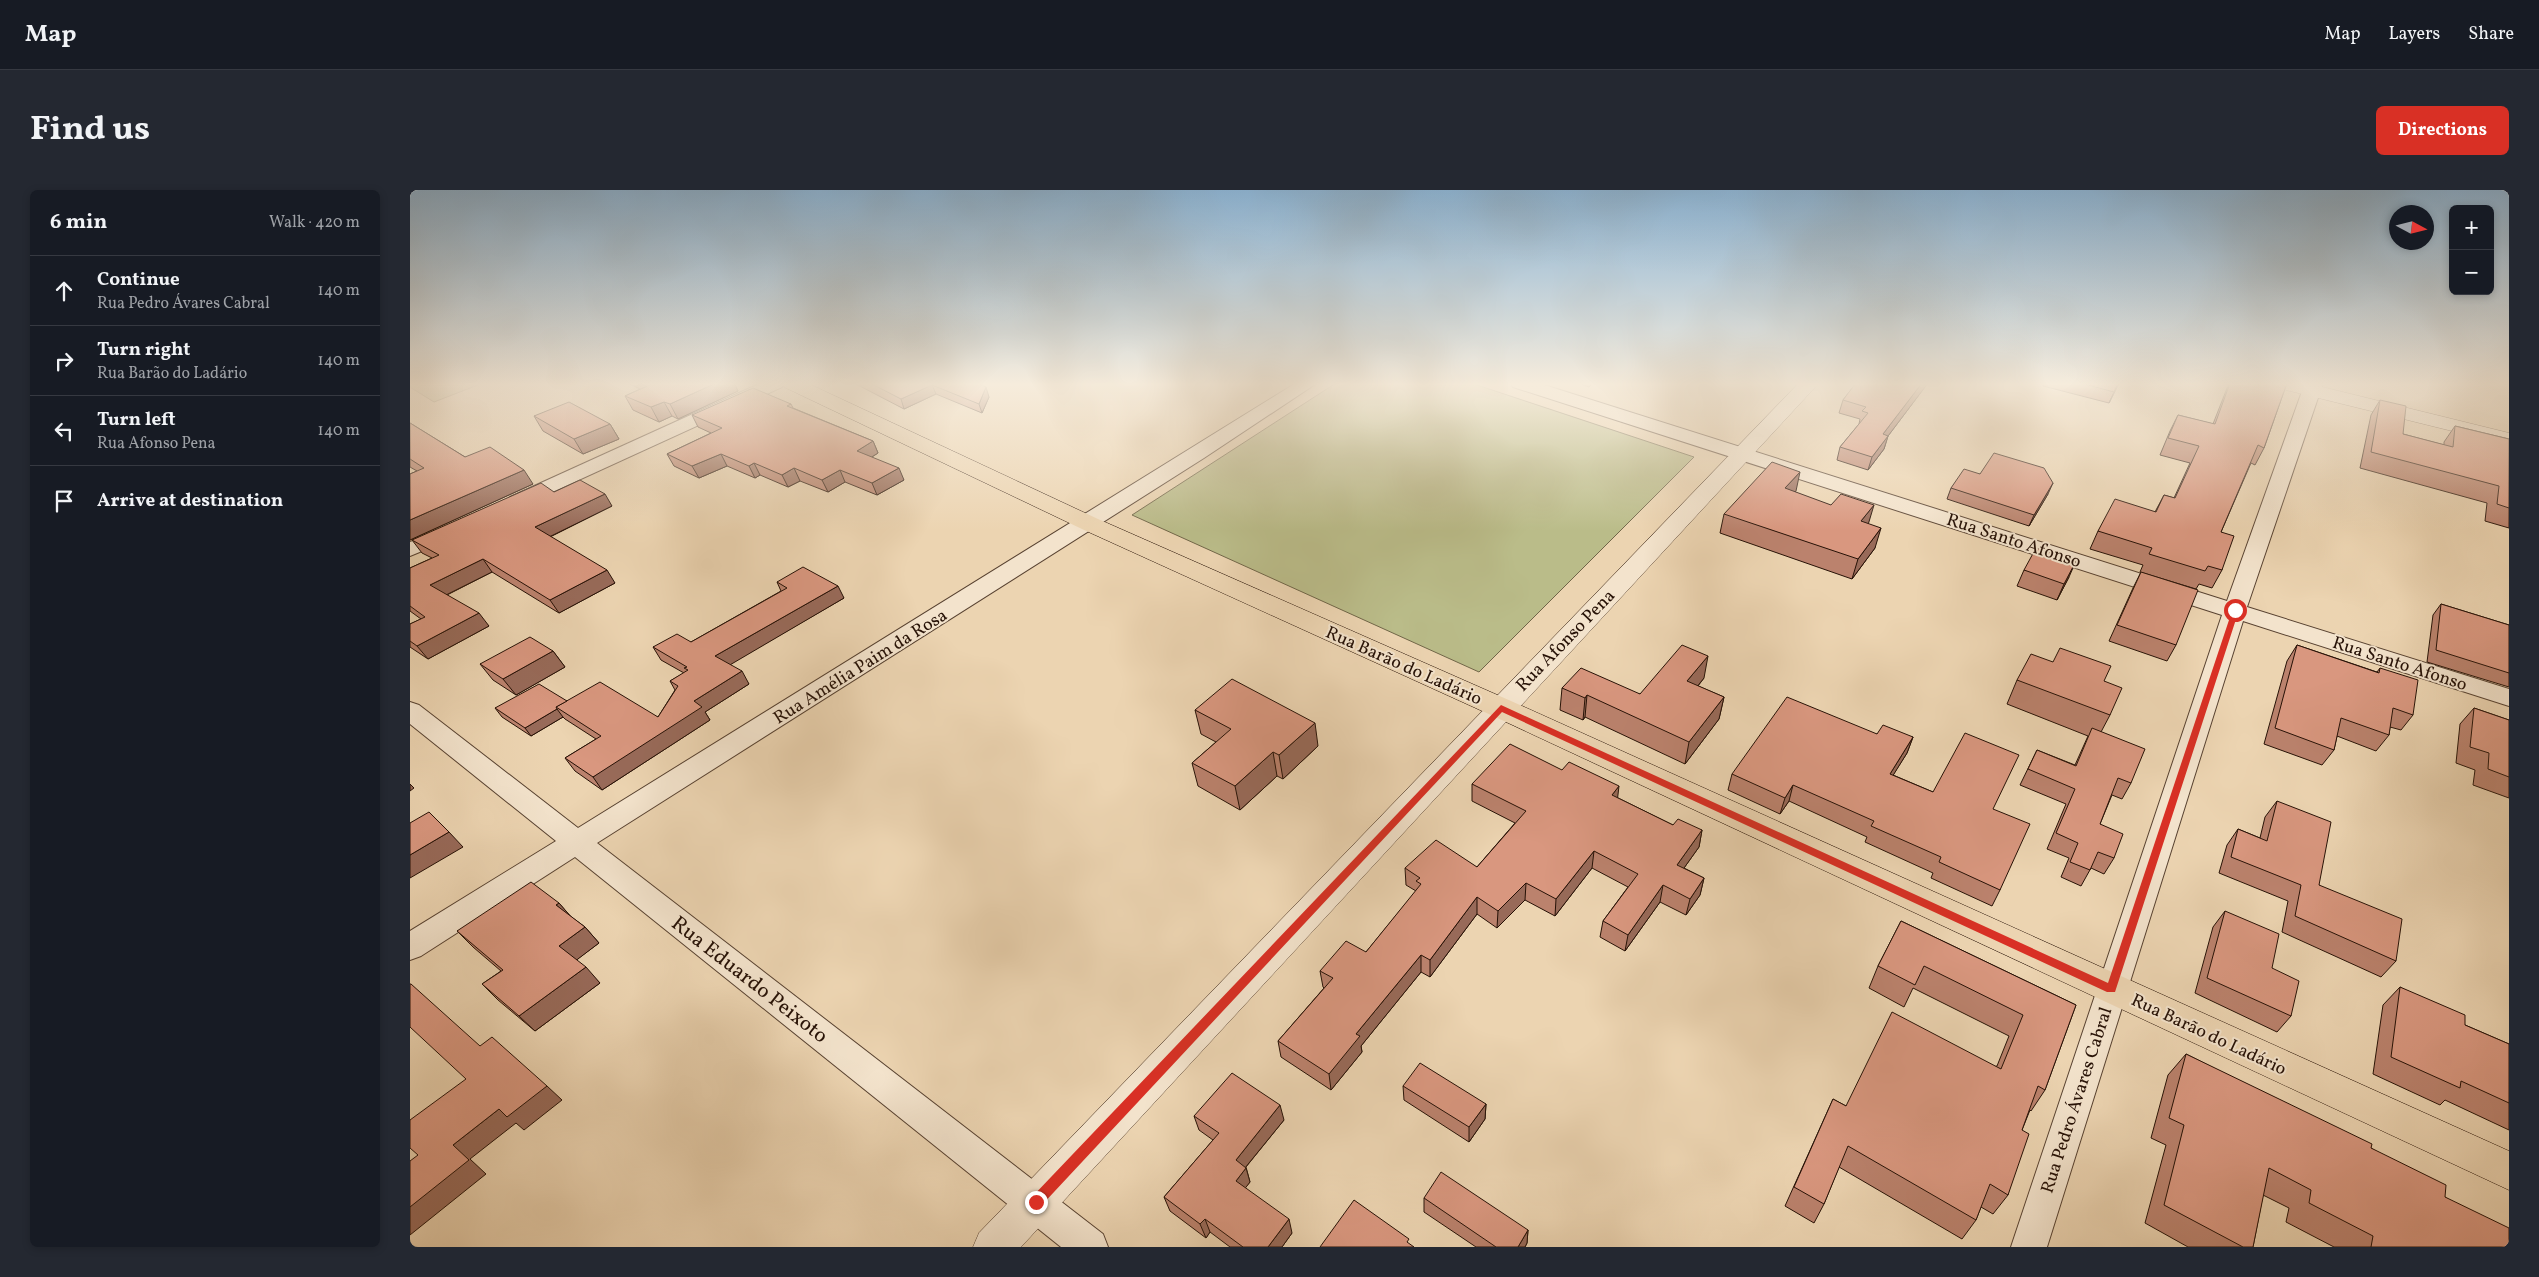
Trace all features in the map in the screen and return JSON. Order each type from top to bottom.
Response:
[{"type":"main road","name":"Rua Barão do Ladário","points":[[896,432],[1090,524],[1501,708],[2509,1171]]},
{"type":"street","points":[[499,510],[668,432]]},
{"type":"street","name":"Rua Amélia Paim da Rosa","points":[[410,946],[1090,524],[1232,432]]},
{"type":"street","name":"Rua Santo Afonso","points":[[1674,432],[2509,698]]},
{"type":"street","name":"Rua Afonso Pena","points":[[993,1247],[1763,432]]},
{"type":"street","name":"Rua Pedro Ávares Cabral","points":[[2029,1247],[2235,610],[2297,432]]},
{"type":"street","points":[[2484,432],[2509,439]]},
{"type":"street","points":[[410,550],[464,526]]},
{"type":"street","name":"Rua Eduardo Peixoto","points":[[410,711],[1036,1202],[1090,1247]]},
{"type":"green space","points":[[1260,432],[1620,432],[1694,457],[1479,672],[1132,515]]},
{"type":"building","points":[[410,432],[425,432],[465,457],[490,447],[524,470],[410,520],[410,474],[424,468],[410,459]]},
{"type":"building","points":[[562,432],[590,432],[574,439]]},
{"type":"building","points":[[713,432],[852,432],[873,441],[857,451],[899,468],[872,483],[840,470],[822,480],[794,468],[782,475],[754,463],[749,466],[721,454],[692,466],[667,454]]},
{"type":"building","points":[[1852,432],[1884,432],[1883,434],[1888,436],[1872,457],[1840,447]]},
{"type":"building","points":[[2170,432],[2270,432],[2264,448],[2258,445],[2221,532],[2234,536],[2222,570],[2208,566],[2205,571],[2149,554],[2152,548],[2098,531],[2115,499],[2156,512],[2164,495],[2175,498],[2199,446],[2168,438]]},
{"type":"building","points":[[2374,432],[2403,432],[2403,434],[2453,447],[2454,432],[2481,432],[2509,439],[2509,508],[2497,504],[2499,486],[2371,452]]},
{"type":"building","points":[[1994,453],[2044,468],[2053,483],[2034,515],[1951,488],[1964,469],[1980,474]]},
{"type":"building","points":[[1772,462],[1800,472],[1785,488],[1831,505],[1841,494],[1874,505],[1861,521],[1881,528],[1858,559],[1724,514]]},
{"type":"building","points":[[580,480],[605,494],[535,527],[607,570],[550,600],[483,559],[430,585],[479,613],[417,646],[410,641],[410,624],[425,617],[410,606],[410,568],[439,555],[412,540],[541,483],[554,492]]},
{"type":"building","points":[[2036,548],[2076,561],[2064,584],[2024,570]]},
{"type":"building","points":[[803,567],[838,586],[715,656],[742,671],[694,701],[702,707],[593,777],[565,758],[601,736],[556,707],[600,682],[658,717],[678,686],[670,681],[688,670],[684,668],[687,667],[653,647],[677,634],[691,642],[787,588],[777,582]]},
{"type":"building","points":[[2141,572],[2198,590],[2176,645],[2117,625]]},
{"type":"building","points":[[2441,604],[2509,625],[2509,673],[2436,650]]},
{"type":"building","points":[[530,637],[553,651],[503,679],[480,664]]},
{"type":"building","points":[[1682,645],[1708,656],[1687,681],[1724,697],[1689,742],[1587,695],[1585,698],[1562,688],[1581,668],[1640,694]]},
{"type":"building","points":[[2297,645],[2379,673],[2380,668],[2418,680],[2413,715],[2393,708],[2389,735],[2341,718],[2334,750],[2275,728]]},
{"type":"building","points":[[2060,648],[2111,666],[2104,681],[2122,688],[2110,715],[2017,680],[2031,654],[2053,662]]},
{"type":"building","points":[[1232,679],[1315,723],[1279,755],[1273,752],[1235,786],[1192,763],[1231,729],[1195,710]]},
{"type":"building","points":[[539,684],[567,701],[525,728],[495,708]]},
{"type":"building","points":[[1787,697],[1877,734],[1883,725],[1913,737],[1890,774],[1933,792],[1965,733],[2019,755],[1993,809],[2030,824],[2000,890],[1939,862],[1941,857],[1871,826],[1874,821],[1793,785],[1785,798],[1732,774]]},
{"type":"building","points":[[2474,708],[2509,720],[2509,777],[2488,769],[2489,753],[2470,747]]},
{"type":"building","points":[[2092,728],[2145,749],[2131,783],[2118,778],[2100,824],[2123,834],[2114,858],[2098,852],[2090,870],[2070,862],[2078,843],[2056,833],[2075,789],[2028,769],[2037,750],[2076,766]]},
{"type":"building","points":[[1510,744],[1562,770],[1569,762],[1619,786],[1612,795],[1673,825],[1678,819],[1702,830],[1677,865],[1704,878],[1690,899],[1663,885],[1628,935],[1603,921],[1638,874],[1594,851],[1556,899],[1526,883],[1498,911],[1477,897],[1430,960],[1421,955],[1356,1034],[1360,1036],[1329,1074],[1278,1041],[1333,978],[1320,971],[1346,941],[1366,952],[1421,884],[1416,881],[1420,878],[1405,868],[1436,840],[1477,867],[1526,811],[1472,784]]},
{"type":"building","points":[[2277,801],[2331,822],[2319,885],[2402,919],[2396,961],[2295,916],[2301,885],[2231,857],[2238,829],[2267,841]]},
{"type":"building","points":[[429,812],[449,832],[410,855],[410,823]]},
{"type":"building","points":[[531,882],[559,903],[556,905],[585,927],[559,946],[586,967],[519,1016],[482,984],[503,970],[457,931]]},
{"type":"building","points":[[2225,911],[2279,934],[2272,968],[2299,981],[2291,1016],[2207,978]]},
{"type":"building","points":[[1901,921],[2076,1005],[2045,1090],[2038,1086],[2022,1130],[2029,1134],[2008,1195],[1990,1184],[1976,1220],[1848,1146],[1824,1204],[1794,1187],[1833,1099],[1846,1106],[1892,1012],[2001,1069],[2023,1015],[1924,966],[1915,985],[1878,966]]},
{"type":"building","points":[[410,984],[480,1046],[492,1037],[547,1086],[507,1117],[499,1109],[453,1145],[469,1160],[410,1207],[410,1161],[418,1155],[410,1148],[410,1120],[466,1079],[410,1027]]},
{"type":"building","points":[[2400,987],[2465,1015],[2465,1025],[2509,1044],[2509,1103],[2461,1081],[2460,1088],[2391,1057]]},
{"type":"building","points":[[2186,1054],[2372,1144],[2371,1148],[2446,1185],[2445,1197],[2509,1228],[2509,1247],[2371,1247],[2373,1236],[2309,1203],[2311,1190],[2269,1168],[2253,1247],[2243,1247],[2164,1205],[2184,1125],[2169,1118]]},
{"type":"building","points":[[1420,1063],[1486,1104],[1469,1127],[1403,1086]]},
{"type":"building","points":[[1232,1073],[1280,1105],[1236,1160],[1246,1168],[1236,1181],[1289,1219],[1268,1247],[1243,1247],[1205,1219],[1200,1224],[1164,1197],[1219,1133],[1194,1116]]},
{"type":"building","points":[[1441,1172],[1528,1230],[1518,1247],[1496,1247],[1424,1198]]},
{"type":"building","points":[[1354,1200],[1409,1239],[1407,1242],[1414,1247],[1320,1247]]},
{"type":"route","points":[[1036,1202],[1501,708],[2111,989],[2235,610]]}]
